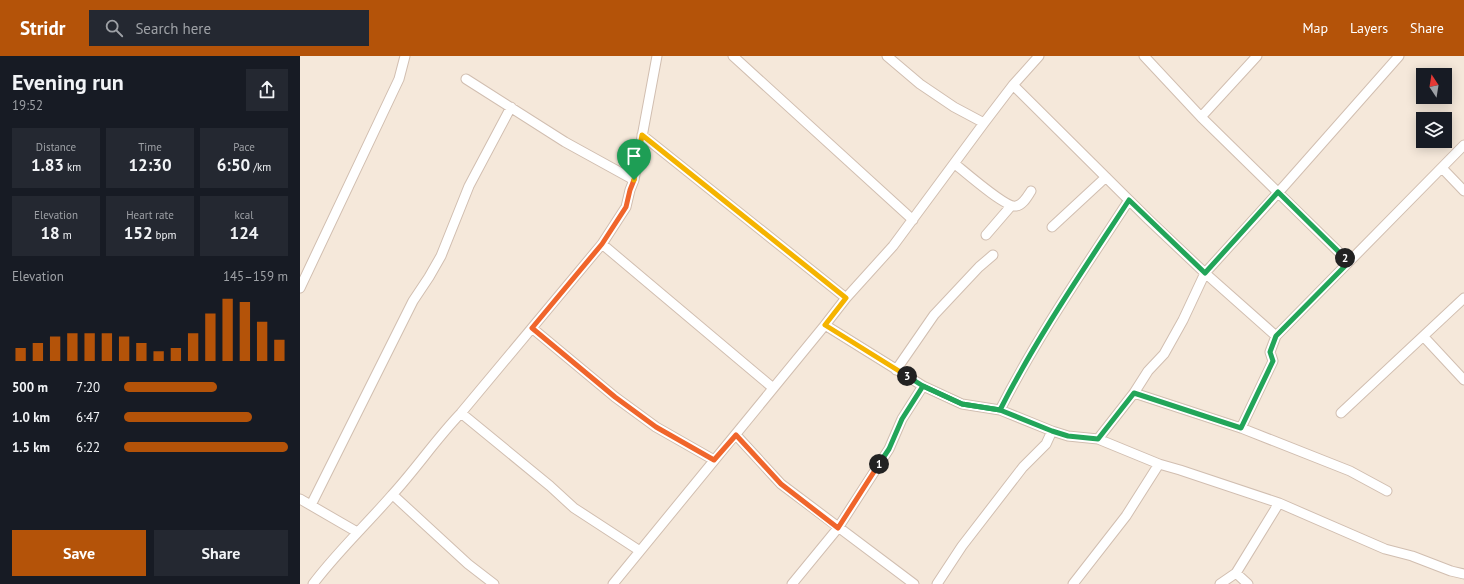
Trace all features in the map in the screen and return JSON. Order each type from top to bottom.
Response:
[{"type":"street","points":[[300,288],[399,79],[405,56]]},
{"type":"street","points":[[314,584],[357,532],[393,495],[447,427],[461,413],[602,244],[626,207],[634,180],[656,56]]},
{"type":"street","points":[[733,56],[913,220]]},
{"type":"street","points":[[887,56],[920,84],[948,103],[984,123]]},
{"type":"street","points":[[613,584],[736,435],[846,298],[893,246],[1013,85],[1039,56]]},
{"type":"street","points":[[1144,56],[1202,117],[1349,262]]},
{"type":"street","points":[[1202,117],[1257,56]]},
{"type":"street","points":[[1098,439],[1134,393],[1148,371],[1164,354],[1183,320],[1205,273],[1399,56]]},
{"type":"street","points":[[466,79],[565,142],[634,180]]},
{"type":"street","points":[[1013,85],[1205,273],[1276,336]]},
{"type":"street","points":[[311,505],[413,301],[429,278],[441,256],[469,186],[511,107]]},
{"type":"street","points":[[642,135],[846,298]]},
{"type":"street","points":[[1241,428],[1273,361],[1270,352],[1276,336],[1464,145]]},
{"type":"street","points":[[955,164],[998,198],[1011,206],[1018,206],[1031,191]]},
{"type":"street","points":[[1442,168],[1464,190]]},
{"type":"street","points":[[1052,227],[1106,177]]},
{"type":"street","points":[[1000,410],[1020,370],[1129,200]]},
{"type":"street","points":[[986,235],[1011,206]]},
{"type":"street","points":[[602,244],[773,388]]},
{"type":"street","points":[[896,370],[934,315],[979,267],[994,255]]},
{"type":"street","points":[[1341,413],[1464,298]]},
{"type":"street","points":[[825,325],[923,386],[962,404],[1000,410],[1068,436],[1098,439],[1159,464],[1279,503],[1385,549],[1412,556],[1464,574]]},
{"type":"street","points":[[532,328],[615,397],[656,427],[714,460]]},
{"type":"street","points":[[1424,337],[1464,380]]},
{"type":"street","points":[[792,584],[838,528],[889,449],[902,419],[923,386]]},
{"type":"street","points":[[1134,393],[1241,428],[1350,471],[1387,491]]},
{"type":"street","points":[[461,413],[550,486],[574,508],[640,551]]},
{"type":"street","points":[[937,584],[962,546],[1022,467],[1046,444],[1052,431]]},
{"type":"street","points":[[736,435],[781,484],[914,584]]},
{"type":"street","points":[[1072,584],[1126,516],[1159,464]]},
{"type":"street","points":[[393,495],[468,564],[494,584]]},
{"type":"street","points":[[300,499],[357,532]]},
{"type":"street","points":[[1220,584],[1236,573],[1279,503]]},
{"type":"street","points":[[1236,573],[1248,584]]},
{"type":"shaded area","points":[[300,56],[1464,56],[1464,584],[300,584]]},
{"type":"route","points":[[634,180],[626,207],[602,244],[532,328],[615,397],[656,427],[714,460],[736,435],[781,484],[838,528],[889,449],[902,419],[923,386],[962,404],[1000,410],[1068,436],[1098,439],[1134,393],[1241,428],[1273,361],[1270,352],[1276,336],[1349,262],[1278,192],[1205,273],[1129,200],[1020,370],[1000,410],[981,408],[962,404],[923,386],[825,325],[846,298],[642,135],[634,180]]}]
